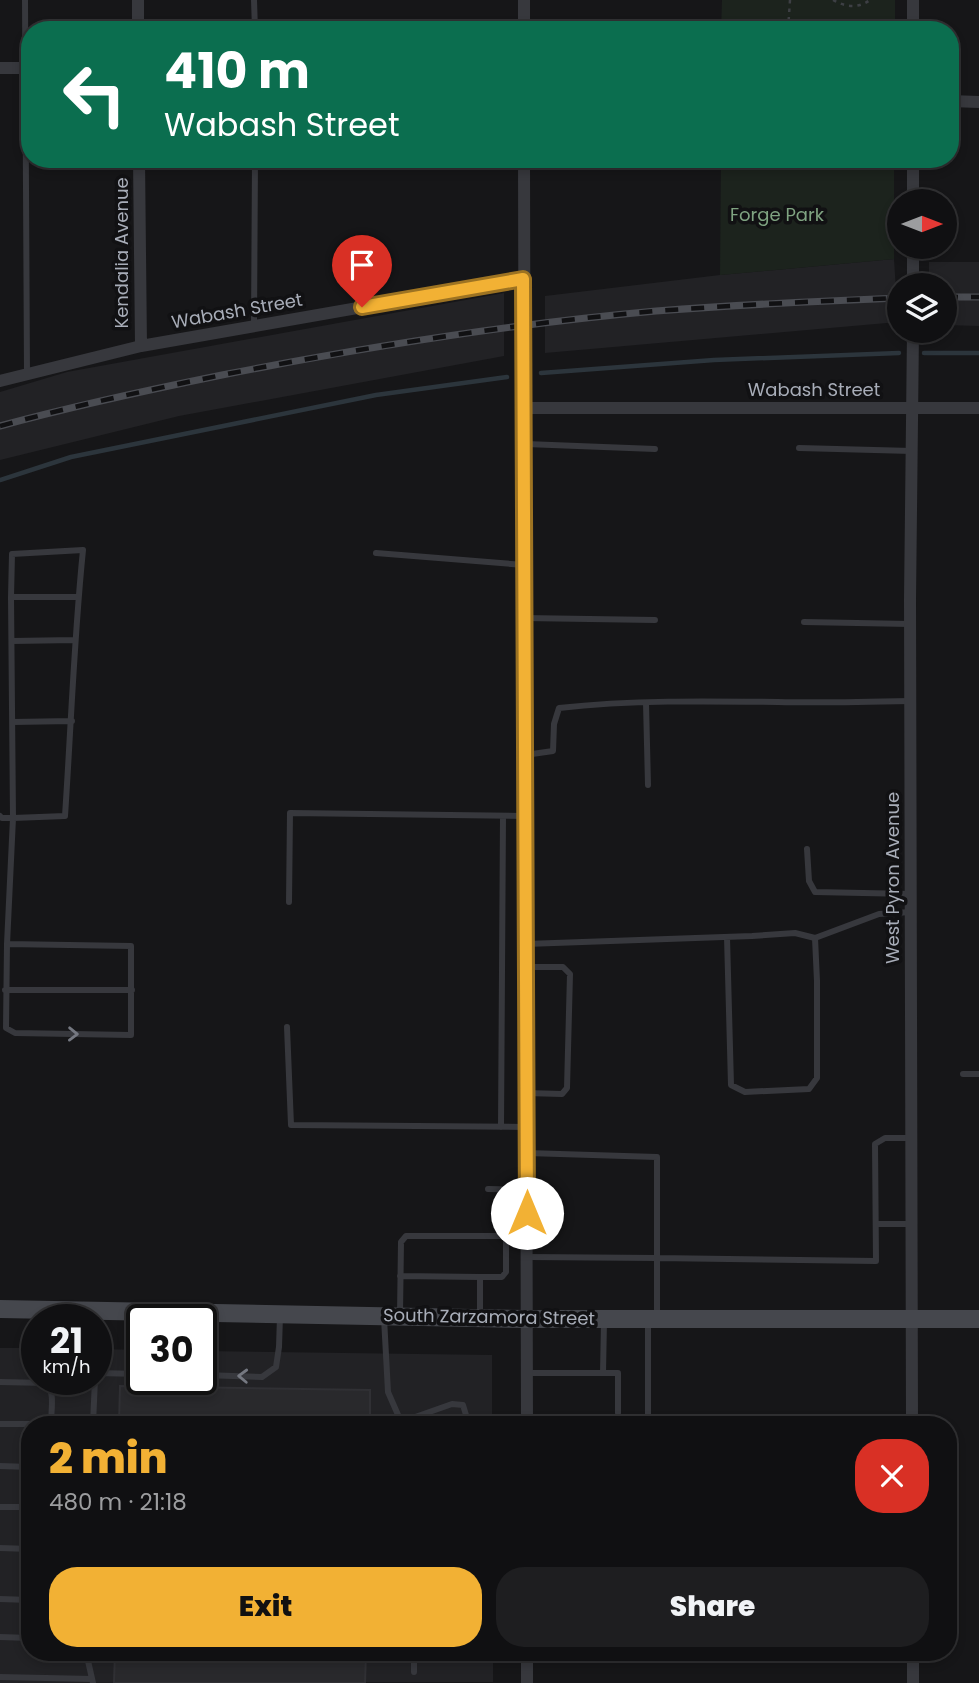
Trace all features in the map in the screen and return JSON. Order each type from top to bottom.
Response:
[{"type":"main road","name":"South Zarzamora Street","points":[[0,1309],[21,1310]]},
{"type":"main road","name":"South Zarzamora Street","points":[[112,1315],[280,1314],[527,1319],[979,1319]]},
{"type":"street","points":[[138,0],[138,21]]},
{"type":"street","points":[[524,0],[524,21]]},
{"type":"street","points":[[913,0],[913,21]]},
{"type":"street","points":[[0,68],[21,68]]},
{"type":"street","points":[[959,102],[979,102]]},
{"type":"street","name":"Kendalia Avenue","points":[[139,168],[141,346]]},
{"type":"street","points":[[524,168],[527,1416]]},
{"type":"street","points":[[913,168],[913,189]]},
{"type":"street","name":"Wabash Street","points":[[0,381],[141,346],[523,279]]},
{"type":"street","name":"West Pyron Avenue","points":[[912,1416],[910,624],[913,343]]},
{"type":"street","name":"Wabash Street","points":[[524,408],[979,408]]},
{"type":"street","points":[[527,1661],[527,1683]]},
{"type":"street","points":[[913,1661],[913,1683]]},
{"type":"lane","points":[[25,0],[26,21]]},
{"type":"lane","points":[[254,0],[254,21]]},
{"type":"lane","points":[[27,168],[27,374]]},
{"type":"lane","points":[[254,326],[255,168]]},
{"type":"lane","points":[[524,444],[655,449]]},
{"type":"lane","points":[[799,448],[912,451]]},
{"type":"lane","points":[[1,818],[13,818],[65,816],[83,550],[12,554],[13,818],[7,944],[5,990],[6,1028],[15,1033],[131,1035],[131,946],[7,944]]},
{"type":"lane","points":[[376,553],[524,565]]},
{"type":"lane","points":[[11,597],[78,597]]},
{"type":"lane","points":[[524,618],[655,620]]},
{"type":"lane","points":[[804,622],[910,624]]},
{"type":"lane","points":[[12,641],[75,640]]},
{"type":"lane","points":[[525,755],[553,751],[554,724],[559,708],[589,704],[708,701],[911,701]]},
{"type":"lane","points":[[646,703],[648,785]]},
{"type":"lane","points":[[13,722],[72,721]]},
{"type":"lane","points":[[289,902],[290,813],[526,816]]},
{"type":"lane","points":[[501,1127],[503,816]]},
{"type":"lane","points":[[807,849],[809,881],[815,892],[911,894]]},
{"type":"lane","points":[[526,944],[795,933],[815,938],[879,914],[911,912]]},
{"type":"lane","points":[[727,937],[731,1085],[745,1092],[809,1089],[817,1078],[815,938]]},
{"type":"lane","points":[[526,967],[563,967],[570,974],[567,1088],[562,1094],[526,1093]]},
{"type":"lane","points":[[5,990],[132,990]]},
{"type":"lane","points":[[288,1027],[291,1125],[527,1127]]},
{"type":"lane","points":[[963,1074],[979,1074]]},
{"type":"lane","points":[[527,1257],[876,1261],[875,1144],[885,1138],[911,1138]]},
{"type":"lane","points":[[527,1153],[657,1157],[657,1258],[648,1416]]},
{"type":"lane","points":[[488,1189],[527,1190]]},
{"type":"lane","points":[[876,1224],[911,1224]]},
{"type":"lane","points":[[399,1416],[388,1392],[392,1316],[400,1276],[401,1242],[406,1236],[527,1236]]},
{"type":"lane","points":[[400,1276],[502,1277],[506,1272],[506,1236]]},
{"type":"lane","points":[[480,1277],[480,1318]]},
{"type":"lane","points":[[217,1376],[262,1377],[276,1367],[280,1314]]},
{"type":"lane","points":[[603,1373],[604,1319]]},
{"type":"lane","points":[[527,1373],[618,1373],[618,1413]]},
{"type":"lane","points":[[0,1382],[50,1385],[51,1416]]},
{"type":"lane","points":[[93,1416],[94,1395]]},
{"type":"lane","points":[[420,1416],[452,1404],[463,1405],[466,1416]]},
{"type":"lane","points":[[0,1424],[21,1424]]},
{"type":"lane","points":[[0,1466],[21,1467]]},
{"type":"lane","points":[[0,1507],[21,1507]]},
{"type":"lane","points":[[0,1548],[21,1549]]},
{"type":"lane","points":[[0,1599],[21,1600]]},
{"type":"lane","points":[[0,1637],[21,1638]]},
{"type":"lane","points":[[0,1677],[92,1681],[88,1661]]},
{"type":"lane","points":[[414,1661],[414,1672]]},
{"type":"path","points":[[789,21],[790,0]]},
{"type":"path","points":[[833,0],[841,5],[854,7],[870,0]]},
{"type":"shaded area","points":[[894,259],[895,273],[887,273],[887,323],[545,353],[545,296],[720,275]]},
{"type":"shaded area","points":[[929,262],[979,262],[979,326],[957,325],[957,273],[929,273]]},
{"type":"shaded area","points":[[504,293],[504,356],[179,416],[0,460],[0,392],[67,372]]},
{"type":"shaded area","points":[[0,1348],[21,1348],[21,1395],[112,1395],[112,1349],[126,1350],[126,1395],[217,1395],[217,1351],[492,1355],[492,1416],[21,1416],[21,1661],[493,1661],[493,1682],[0,1683]]},
{"type":"green space","points":[[722,0],[895,0],[895,21],[721,21]]},
{"type":"green space","name":"Forge Park","points":[[721,168],[894,168],[894,189],[887,189],[887,259],[894,259],[720,275]]},
{"type":"building","points":[[120,1386],[126,1386],[126,1395],[217,1395],[217,1388],[370,1390],[370,1416],[119,1416]]},
{"type":"building","points":[[115,1661],[366,1661],[365,1683],[114,1683]]},
{"type":"waterway","points":[[541,373],[714,360],[899,353]]},
{"type":"waterway","points":[[924,353],[979,353]]},
{"type":"waterway","points":[[0,480],[71,457],[376,395],[507,377]]},
{"type":"railway","points":[[957,297],[979,297]]},
{"type":"railway","points":[[0,426],[222,375],[493,330],[656,311],[887,299]]},
{"type":"route","points":[[362,307],[523,279],[527,1213]]}]
